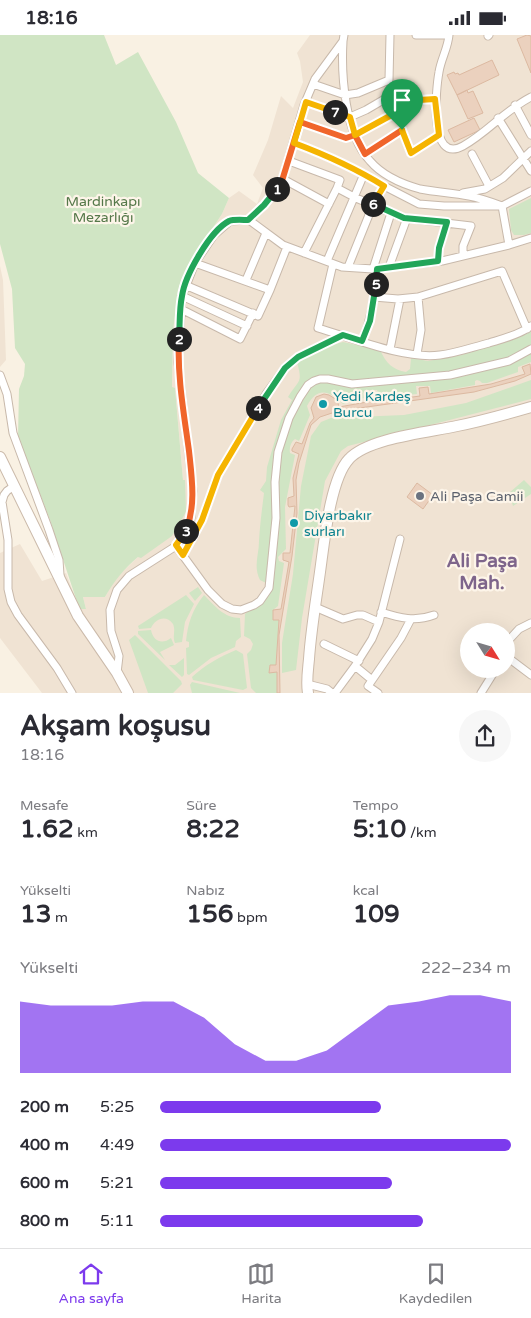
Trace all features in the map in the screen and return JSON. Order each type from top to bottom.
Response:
[{"type":"street","points":[[313,84],[345,95],[358,93],[389,80],[390,35]]},
{"type":"street","points":[[416,35],[449,35],[448,48],[439,69],[435,99],[439,135],[442,143],[447,147],[454,149],[461,147],[481,135],[515,105],[531,97]]},
{"type":"street","points":[[344,38],[342,59],[345,95],[355,135],[369,161],[383,173],[401,183],[418,188],[467,195],[502,206]]},
{"type":"street","points":[[248,220],[264,205],[281,184],[313,84],[344,38]]},
{"type":"street","points":[[306,102],[350,117],[407,86]]},
{"type":"street","points":[[300,122],[346,138],[419,100],[435,99]]},
{"type":"street","points":[[515,105],[531,135]]},
{"type":"street","points":[[498,118],[531,171]]},
{"type":"street","points":[[365,154],[402,130],[411,153],[439,135]]},
{"type":"street","points":[[294,143],[329,156],[419,204],[502,206],[531,191]]},
{"type":"street","points":[[455,194],[485,189],[503,178],[531,151]]},
{"type":"street","points":[[472,154],[489,186]]},
{"type":"street","points":[[289,161],[340,180],[338,188],[304,253]]},
{"type":"street","points":[[364,174],[353,197],[330,263],[318,328],[390,349],[417,355],[439,356],[498,340],[529,327],[502,271],[418,297],[400,299],[374,297]]},
{"type":"street","points":[[283,179],[329,204]]},
{"type":"street","points":[[348,267],[372,205],[384,186]]},
{"type":"street","points":[[338,188],[353,197],[408,218],[471,226],[463,246],[463,256]]},
{"type":"street","points":[[502,206],[509,245]]},
{"type":"street","points":[[362,341],[370,321],[374,297],[375,269],[391,213]]},
{"type":"street","points":[[389,267],[408,218]]},
{"type":"street","points":[[118,673],[119,656],[111,631],[110,610],[117,590],[129,576],[176,545],[184,534],[191,518],[193,491],[178,361],[182,296],[195,263],[214,235],[230,221],[248,220],[287,247],[330,263],[348,267],[375,269],[438,261],[509,245],[531,238]]},
{"type":"street","points":[[438,261],[439,248],[447,222]]},
{"type":"street","points":[[246,280],[266,233]]},
{"type":"street","points":[[185,285],[258,316],[287,247]]},
{"type":"street","points":[[195,263],[270,290]]},
{"type":"street","points":[[182,296],[247,326]]},
{"type":"street","points":[[417,355],[421,330],[418,297]]},
{"type":"street","points":[[390,349],[400,299]]},
{"type":"street","points":[[181,309],[240,339],[253,313]]},
{"type":"street","points":[[183,555],[202,520],[218,475],[266,394],[285,368],[298,357],[343,335]]},
{"type":"street","points":[[176,545],[208,590],[222,604],[241,611],[254,605],[264,597],[268,588],[276,518],[278,452],[289,418],[304,390],[314,381],[328,379],[352,384],[450,375],[508,361],[531,349]]},
{"type":"street","points":[[0,375],[7,394],[13,433],[38,497],[58,560],[61,583]]},
{"type":"street","points":[[400,539],[379,622],[367,648],[334,693],[326,689],[307,689],[310,639],[327,523],[333,494],[349,459],[360,451],[397,437],[482,421],[531,407]]},
{"type":"street","points":[[0,457],[78,616],[118,673],[128,693]]},
{"type":"street","points":[[14,486],[7,491],[2,502],[8,540],[8,589],[11,602],[72,693]]},
{"type":"street","points":[[315,607],[343,619],[363,615],[379,622]]},
{"type":"street","points":[[381,612],[411,619],[434,615]]},
{"type":"street","points":[[378,693],[368,686],[402,638],[411,619]]},
{"type":"street","points":[[515,633],[531,623]]},
{"type":"street","points":[[324,644],[357,663],[372,680]]},
{"type":"street","points":[[515,663],[531,675]]},
{"type":"street","points":[[481,693],[490,678]]},
{"type":"shaded area","points":[[310,35],[531,35],[531,693],[42,693],[0,638],[0,553],[20,544],[42,581],[66,573],[78,605],[86,609],[83,597],[105,597],[114,580],[138,557],[185,480],[183,480],[175,388],[172,388],[173,331],[178,292],[185,270],[222,214],[229,198],[239,191],[257,204],[263,188],[253,175],[268,140],[281,96],[293,108],[303,82],[297,53]]},
{"type":"shaded area","points":[[0,266],[3,280],[6,360],[0,367]]},
{"type":"green space","name":"Mardinkapı Mezarlığı","points":[[0,35],[104,35],[116,65],[138,52],[176,122],[198,173],[229,198],[222,214],[181,280],[178,292],[173,331],[172,387],[175,388],[183,480],[185,480],[186,512],[172,536],[141,558],[138,557],[116,580],[105,597],[83,597],[86,609],[81,609],[78,605],[50,520],[18,437],[19,389],[24,376],[25,364],[15,348],[12,289],[0,244]]},
{"type":"green space","points":[[531,198],[531,233],[514,235],[511,230],[509,209]]},
{"type":"green space","points":[[531,328],[531,362],[518,367],[518,372],[487,383],[477,380],[475,385],[431,393],[430,386],[416,386],[417,394],[380,398],[377,390],[368,390],[363,393],[364,398],[343,404],[333,396],[324,393],[315,395],[311,400],[307,406],[310,415],[299,441],[295,439],[291,443],[290,449],[290,453],[295,455],[285,507],[286,549],[278,557],[279,561],[284,563],[278,606],[273,610],[273,620],[279,620],[276,665],[270,665],[269,672],[277,672],[277,693],[256,693],[251,688],[247,654],[253,644],[250,639],[244,636],[245,614],[264,599],[266,583],[260,580],[257,570],[264,493],[260,490],[266,481],[267,467],[281,420],[292,400],[288,397],[300,378],[297,362],[321,348],[343,342],[380,350],[390,365],[397,370],[406,372],[410,369],[411,358],[428,361],[462,355]]},
{"type":"green space","points":[[531,380],[531,399],[348,446],[341,451],[325,481],[302,618],[296,670],[282,673],[282,643],[293,574],[301,486],[311,436],[321,422],[331,418],[404,415],[466,403]]},
{"type":"green space","points":[[524,480],[531,487],[531,494],[513,506],[509,493]]},
{"type":"green space","points":[[198,587],[202,593],[195,601],[189,593]]},
{"type":"green space","points":[[186,595],[194,604],[185,622],[182,642],[175,643],[173,624],[164,618],[158,620],[151,628],[139,629],[138,626]]},
{"type":"green space","points":[[204,595],[224,614],[240,618],[241,637],[236,641],[235,647],[211,658],[189,675],[187,674],[186,648],[189,647],[189,642],[186,641],[188,628],[191,617]]},
{"type":"green space","points":[[151,630],[158,641],[171,638],[174,645],[160,652],[165,660],[138,634],[138,631]]},
{"type":"green space","points":[[135,635],[181,681],[182,684],[173,693],[148,693],[129,640]]},
{"type":"green space","points":[[236,650],[243,654],[247,688],[243,690],[193,680],[192,677],[207,665]]},
{"type":"green space","points":[[184,658],[184,675],[182,677],[169,665],[175,665]]},
{"type":"green space","points":[[192,682],[240,693],[192,693],[190,685]]},
{"type":"building","points":[[527,35],[531,36],[531,73],[517,39]]},
{"type":"building","points":[[492,60],[499,75],[457,95],[447,75],[454,72],[459,75]]},
{"type":"building","points":[[467,90],[468,93],[473,91],[483,113],[468,119],[457,95]]},
{"type":"building","points":[[474,118],[480,130],[454,142],[448,130]]},
{"type":"building","name":"Diyarbakır surları","points":[[530,364],[531,374],[515,381],[474,392],[338,411],[320,417],[311,425],[299,463],[296,480],[297,513],[279,635],[280,693],[277,693],[277,672],[269,673],[270,665],[276,665],[279,620],[273,620],[273,610],[281,609],[289,562],[283,560],[283,553],[290,553],[295,506],[289,507],[288,505],[288,498],[294,496],[293,478],[299,454],[292,451],[292,449],[296,442],[302,444],[310,423],[314,418],[311,408],[316,397],[324,394],[329,395],[337,400],[339,407],[367,402],[367,395],[375,394],[376,402],[420,396],[419,388],[428,387],[429,394],[491,384],[525,374],[522,367]]},
{"type":"building","name":"Ali Paşa Camii","points":[[417,483],[433,495],[423,509],[407,497]]},
{"type":"place","name":"Yedi Kardeş Burcu","points":[[323,404]]},
{"type":"place","name":"Ali Paşa Camii","points":[[420,496]]},
{"type":"place","name":"Diyarbakır surları","points":[[294,523]]},
{"type":"district","name":"Ali Paşa Mah.","points":[[482,571]]},
{"type":"route","points":[[402,130],[365,154],[355,135],[346,138],[300,122],[294,143],[290,157],[281,184],[264,205],[248,220],[230,221],[214,235],[204,247],[195,263],[182,296],[178,361],[193,491],[191,518],[184,534],[176,545],[183,555],[202,520],[218,475],[266,394],[285,368],[298,357],[343,335],[362,341],[374,305],[377,269],[438,261],[439,248],[447,222],[404,218],[372,205],[384,186],[357,169],[294,143],[304,105],[306,102],[350,117],[355,135],[399,113],[419,100],[435,99],[439,135],[411,153],[402,130]]}]
